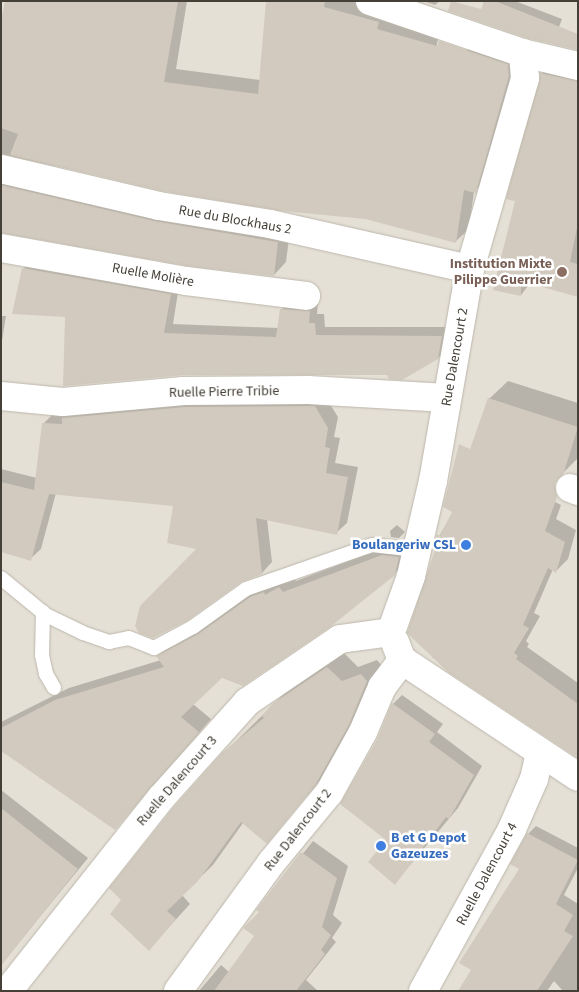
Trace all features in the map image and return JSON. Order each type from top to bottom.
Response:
[{"type":"street","points":[[370,1],[523,53],[578,66]]},
{"type":"street","name":"Rue Dalencourt 2","points":[[391,632],[417,550],[470,269],[525,78],[523,53]]},
{"type":"street","name":"Rue du Blockhaus 2","points":[[1,168],[159,206],[270,224],[470,269]]},
{"type":"street","name":"Ruelle Molière","points":[[1,248],[186,281],[306,296]]},
{"type":"street","name":"Ruelle Pierre Tribie","points":[[1,396],[63,402],[183,391],[308,390],[447,398]]},
{"type":"street","points":[[391,632],[402,660],[540,754],[578,777]]},
{"type":"street","name":"Ruelle Dalencourt 3","points":[[8,991],[161,798],[248,702],[340,639],[391,632]]},
{"type":"street","name":"Rue Dalencourt 2","points":[[178,991],[271,863],[329,793],[363,732],[382,687],[402,660]]},
{"type":"street","name":"Ruelle Dalencourt 4","points":[[423,991],[512,829],[534,779],[540,754]]},
{"type":"lane","points":[[1,578],[43,612],[108,642],[129,638],[154,648],[193,626],[246,589],[372,545],[417,550]]},
{"type":"lane","points":[[43,612],[42,655],[46,674],[54,688]]},
{"type":"shaded area","points":[[1,1],[578,1],[578,991],[1,991]]},
{"type":"building","points":[[5,1],[178,1],[164,82],[258,94],[266,1],[325,1],[324,7],[379,22],[377,29],[437,46],[439,41],[508,64],[509,76],[476,193],[464,190],[456,243],[365,219],[282,211],[162,191],[10,155],[18,134],[1,128],[1,20]]},
{"type":"building","points":[[451,1],[481,9],[484,1],[495,1],[578,34],[578,50],[527,38],[448,11]]},
{"type":"building","points":[[540,73],[578,81],[578,223],[570,262],[578,264],[578,297],[521,281],[521,296],[493,290],[515,201],[506,199]]},
{"type":"building","points":[[1,185],[155,221],[278,242],[274,276],[188,266],[1,233]]},
{"type":"building","points":[[22,268],[171,294],[164,333],[276,337],[280,309],[310,311],[309,323],[315,323],[316,335],[442,336],[438,359],[402,380],[389,379],[387,375],[183,375],[63,386],[65,317],[12,314]]},
{"type":"building","points":[[488,398],[578,427],[563,475],[555,483],[557,497],[545,531],[565,542],[556,573],[548,568],[523,625],[529,628],[514,653],[518,656],[516,659],[578,704],[578,758],[448,672],[407,633],[438,541],[435,543],[437,534],[440,536],[452,512],[443,507],[459,444],[470,449]]},
{"type":"building","points":[[315,406],[328,428],[325,447],[330,448],[326,473],[348,477],[337,535],[256,518],[262,574],[241,582],[188,620],[153,638],[139,633],[135,626],[140,606],[196,549],[167,543],[173,506],[49,494],[31,561],[1,552],[1,482],[34,490],[42,423],[62,424],[62,418],[184,407]]},
{"type":"building","points":[[382,555],[399,557],[395,575],[330,627],[243,686],[222,678],[181,717],[199,732],[115,830],[1,751],[1,728],[55,700],[164,667],[156,656],[198,634],[250,597],[264,592],[265,595],[279,587],[283,592]]},
{"type":"building","points":[[327,667],[342,681],[361,674],[367,681],[349,725],[316,784],[267,844],[241,822],[198,881],[167,911],[176,919],[149,951],[110,914],[121,900],[109,888],[173,808],[223,752],[264,718],[262,716],[272,704]]},
{"type":"building","points":[[392,703],[435,734],[429,742],[474,775],[449,819],[446,817],[395,885],[368,862],[386,840],[340,804],[377,740]]},
{"type":"building","points":[[1,808],[78,869],[1,966]]},
{"type":"building","points":[[527,833],[578,860],[556,904],[573,915],[564,931],[573,936],[537,991],[458,991],[471,970],[459,963],[519,869],[510,864]]},
{"type":"building","points":[[301,852],[337,878],[322,927],[331,935],[321,950],[325,954],[296,991],[214,991],[254,936],[243,928],[259,912],[256,910]]},
{"type":"place","name":"Institution Mixte Pilippe Guerrier","points":[[562,272]]},
{"type":"place","name":"Boulangeriw CSL","points":[[466,545]]},
{"type":"place","name":"B et G Depot Gazeuzes","points":[[381,846]]}]
